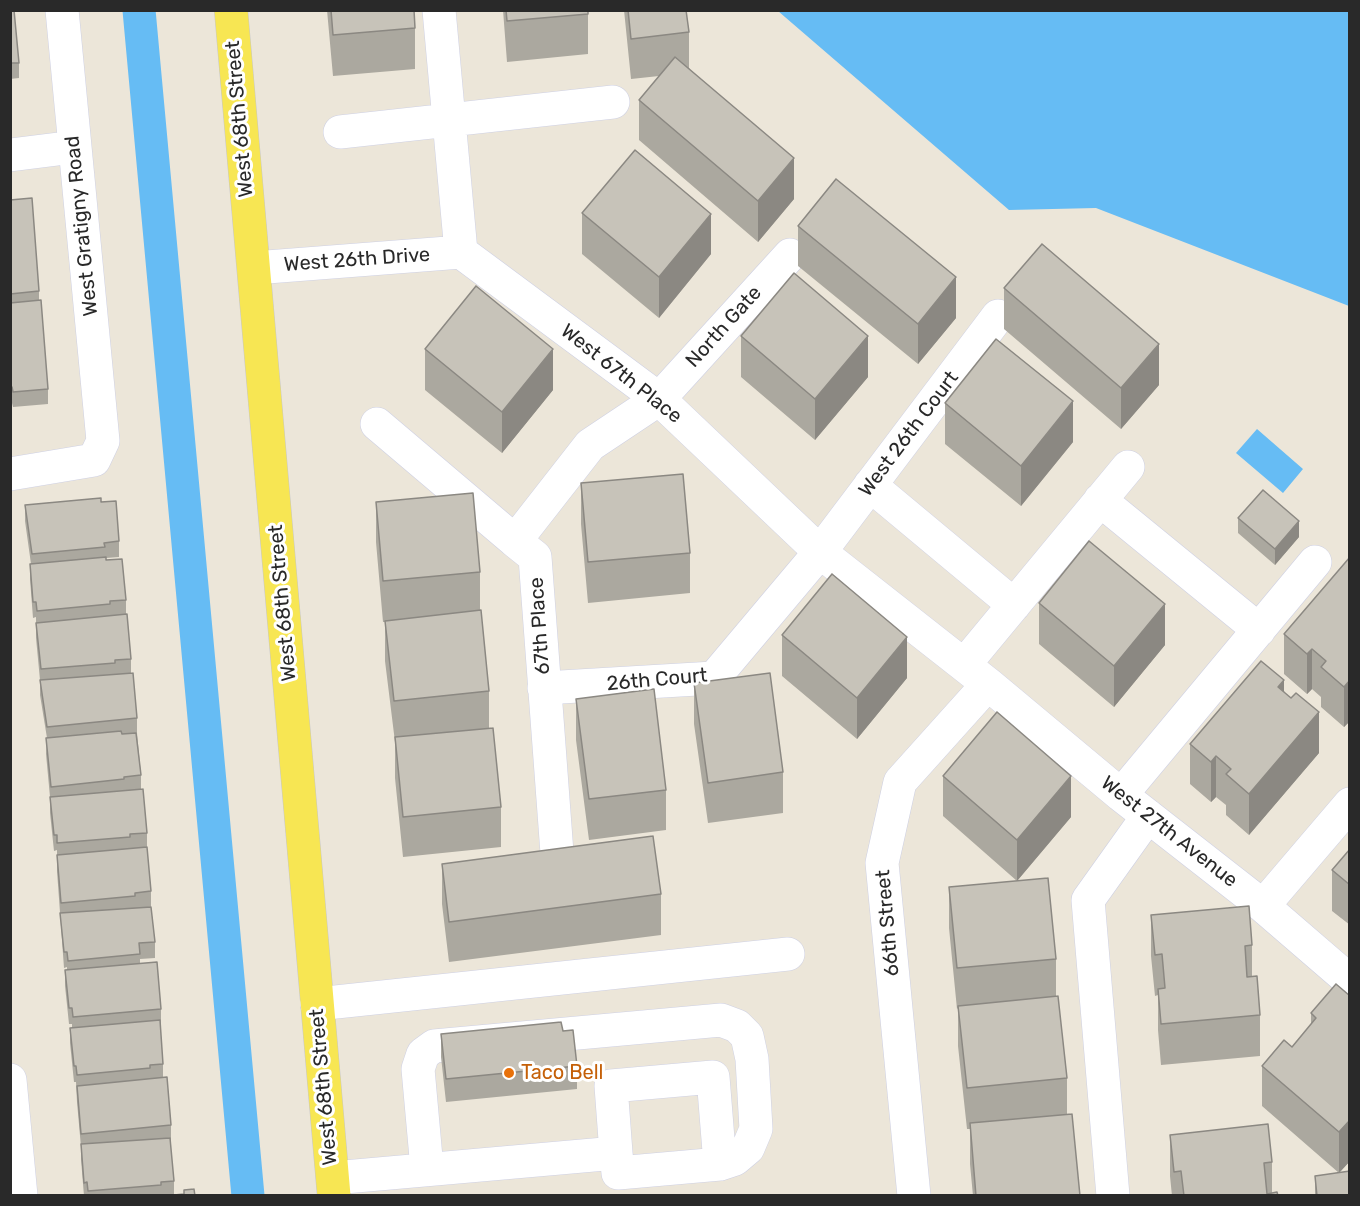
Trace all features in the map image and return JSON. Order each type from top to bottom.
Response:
[{"type":"main road","name":"West 68th Street","points":[[231,10],[316,1004],[334,1187]]},
{"type":"street","name":"West Gratigny Road","points":[[10,474],[94,460],[103,441],[62,10]]},
{"type":"street","points":[[439,10],[461,252]]},
{"type":"street","points":[[340,132],[449,122],[613,102]]},
{"type":"street","points":[[10,155],[74,147]]},
{"type":"street","name":"West 26th Drive","points":[[254,268],[461,252]]},
{"type":"street","name":"West 67th Place","points":[[461,252],[659,399],[820,552],[976,675]]},
{"type":"street","name":"North Gate","points":[[659,399],[790,255]]},
{"type":"street","name":"West 26th Court","points":[[820,552],[998,316]]},
{"type":"street","points":[[514,541],[590,445],[659,399]]},
{"type":"street","name":"67th Place","points":[[377,424],[535,557],[557,853]]},
{"type":"street","points":[[976,675],[1014,605],[1128,466]]},
{"type":"street","points":[[870,485],[1014,605]]},
{"type":"street","points":[[1100,500],[1259,630]]},
{"type":"street","name":"26th Court","points":[[544,688],[714,678],[820,552]]},
{"type":"street","points":[[1121,795],[1315,562]]},
{"type":"street","name":"West 27th Avenue","points":[[976,675],[1121,795],[1263,906],[1350,981]]},
{"type":"street","name":"66th Street","points":[[914,1196],[882,863],[900,783],[976,675]]},
{"type":"street","points":[[1263,906],[1350,804]]},
{"type":"street","points":[[1113,1196],[1088,900],[1148,816]]},
{"type":"street","points":[[316,1004],[788,954]]},
{"type":"street","points":[[427,1169],[418,1069],[423,1054],[434,1046],[721,1020],[737,1026],[747,1036],[752,1059],[756,1129],[748,1148],[735,1159],[720,1164],[618,1173],[611,1086],[713,1077],[720,1164]]},
{"type":"street","points":[[10,1080],[21,1196]]},
{"type":"street","points":[[334,1187],[427,1169],[616,1153]]},
{"type":"water","points":[[778,11],[1349,11],[1349,306],[1096,208],[1009,210]]},
{"type":"water","points":[[1257,429],[1303,469],[1283,493],[1236,453]]},
{"type":"building","points":[[10,10],[14,10],[19,63],[10,63]]},
{"type":"building","points":[[331,10],[414,10],[415,28],[333,35]]},
{"type":"building","points":[[506,10],[588,10],[588,14],[507,21]]},
{"type":"building","points":[[628,10],[686,10],[689,32],[631,39]]},
{"type":"building","points":[[675,57],[794,158],[758,201],[639,100]]},
{"type":"building","points":[[635,150],[711,214],[659,277],[582,213]]},
{"type":"building","points":[[836,179],[956,277],[918,324],[798,226]]},
{"type":"building","points":[[32,198],[39,291],[10,294],[10,200]]},
{"type":"building","points":[[1042,244],[1159,344],[1121,388],[1004,288]]},
{"type":"building","points":[[794,273],[868,336],[815,399],[741,336]]},
{"type":"building","points":[[476,286],[553,349],[502,412],[425,349]]},
{"type":"building","points":[[41,300],[48,389],[13,392],[12,387],[10,388],[10,303]]},
{"type":"building","points":[[996,339],[1073,401],[1021,466],[945,403]]},
{"type":"building","points":[[683,474],[690,553],[588,562],[581,483]]},
{"type":"building","points":[[1263,490],[1299,521],[1275,549],[1238,518]]},
{"type":"building","points":[[473,493],[480,572],[383,581],[376,502]]},
{"type":"building","points":[[101,498],[101,502],[116,501],[119,541],[104,543],[105,547],[32,554],[25,505]]},
{"type":"building","points":[[1089,541],[1165,604],[1114,666],[1039,603]]},
{"type":"building","points":[[106,557],[106,560],[122,559],[126,600],[110,601],[110,604],[37,611],[36,602],[33,602],[30,564]]},
{"type":"building","points":[[1350,557],[1350,680],[1344,687],[1321,667],[1326,661],[1312,649],[1307,654],[1284,634]]},
{"type":"building","points":[[832,574],[907,637],[857,698],[782,635]]},
{"type":"building","points":[[481,610],[489,691],[394,701],[385,621]]},
{"type":"building","points":[[127,614],[131,659],[115,660],[115,663],[41,669],[36,623]]},
{"type":"building","points":[[1261,661],[1284,680],[1278,687],[1291,698],[1296,693],[1319,712],[1249,794],[1226,774],[1231,769],[1216,756],[1211,762],[1190,744]]},
{"type":"building","points":[[133,673],[137,718],[47,727],[40,680]]},
{"type":"building","points":[[770,673],[783,772],[708,783],[694,683]]},
{"type":"building","points":[[654,689],[666,790],[589,799],[576,699]]},
{"type":"building","points":[[997,712],[1071,776],[1017,840],[943,776]]},
{"type":"building","points":[[493,728],[501,807],[403,817],[395,737]]},
{"type":"building","points":[[121,731],[122,734],[136,733],[141,775],[51,787],[46,738]]},
{"type":"building","points":[[143,789],[147,833],[130,834],[130,837],[57,843],[50,797]]},
{"type":"building","points":[[653,836],[661,894],[449,922],[442,864]]},
{"type":"building","points":[[147,847],[151,891],[135,893],[135,896],[61,903],[57,855]]},
{"type":"building","points":[[1350,849],[1350,885],[1332,870]]},
{"type":"building","points":[[1048,878],[1056,959],[957,968],[949,887]]},
{"type":"building","points":[[1249,906],[1252,945],[1245,946],[1247,977],[1257,976],[1260,1015],[1161,1024],[1158,989],[1165,988],[1162,954],[1155,955],[1151,915]]},
{"type":"building","points":[[151,907],[155,942],[139,943],[140,954],[68,961],[67,952],[64,952],[60,913]]},
{"type":"building","points":[[157,962],[161,1009],[73,1017],[72,1008],[69,1008],[65,970]]},
{"type":"building","points":[[1336,984],[1350,996],[1350,1120],[1339,1132],[1262,1066],[1284,1040],[1292,1047],[1316,1018],[1311,1013]]},
{"type":"building","points":[[1058,996],[1067,1078],[967,1088],[958,1006]]},
{"type":"building","points":[[160,1020],[163,1064],[150,1065],[150,1068],[77,1075],[70,1028]]},
{"type":"building","points":[[561,1022],[563,1031],[573,1030],[577,1066],[446,1079],[441,1034]]},
{"type":"building","points":[[167,1077],[171,1125],[81,1134],[77,1086]]},
{"type":"building","points":[[1072,1114],[1080,1196],[976,1196],[970,1123]]},
{"type":"building","points":[[1268,1124],[1272,1162],[1264,1163],[1267,1194],[1277,1192],[1278,1196],[1184,1196],[1181,1171],[1174,1172],[1170,1135]]},
{"type":"building","points":[[170,1138],[174,1181],[161,1182],[161,1185],[88,1191],[87,1182],[84,1183],[81,1144]]},
{"type":"building","points":[[1350,1171],[1350,1196],[1317,1196],[1315,1176]]},
{"type":"building","points":[[194,1189],[195,1196],[164,1196],[184,1194],[184,1190]]},
{"type":"waterway","points":[[139,10],[248,1196]]},
{"type":"place","name":"Taco Bell","points":[[509,1073]]}]
